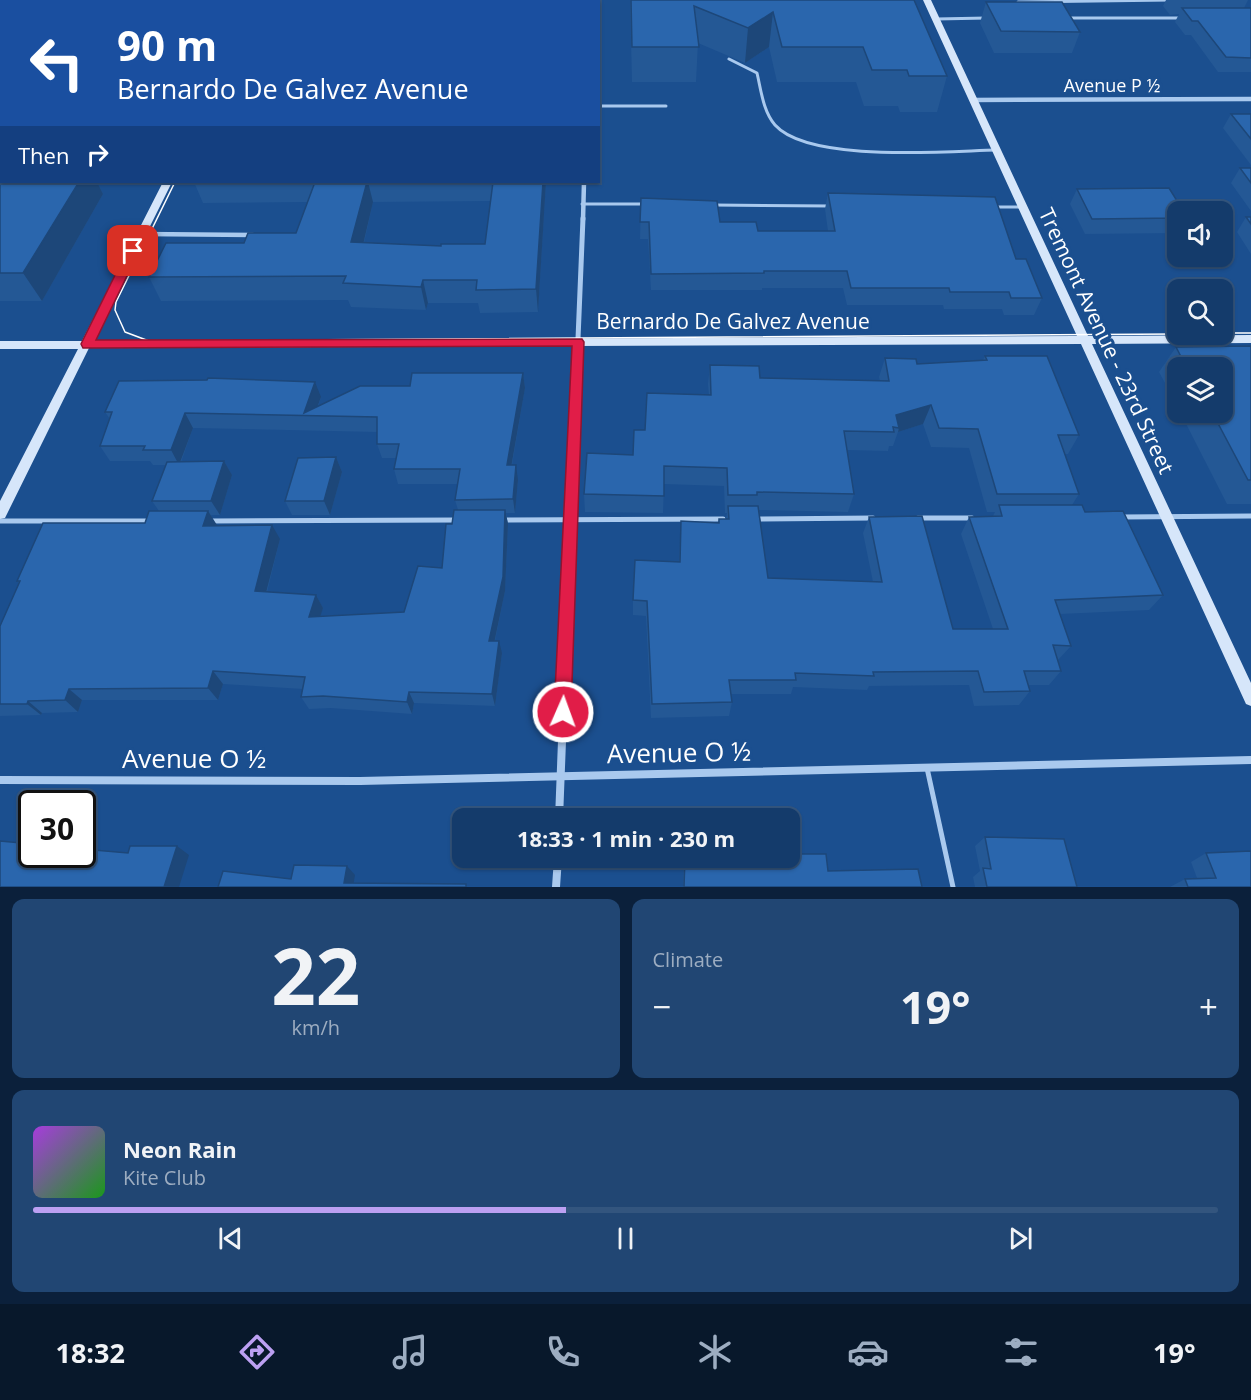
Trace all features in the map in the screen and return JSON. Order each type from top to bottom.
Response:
[{"type":"main road","name":"Tremont Avenue - 23rd Street","points":[[927,0],[1251,699]]},
{"type":"main road","points":[[0,514],[166,183]]},
{"type":"main road","name":"Bernardo De Galvez Avenue","points":[[0,345],[1251,339]]},
{"type":"street","name":"Avenue P ½","points":[[972,99],[1251,99]]},
{"type":"street","points":[[559,808],[584,183]]},
{"type":"street","name":"Avenue O ½","points":[[0,780],[360,781],[1251,760]]},
{"type":"street","points":[[556,887],[557,868]]},
{"type":"lane","points":[[1017,2],[1178,0]]},
{"type":"lane","points":[[936,18],[994,18]]},
{"type":"lane","points":[[1064,18],[1192,18]]},
{"type":"lane","points":[[729,60],[757,74],[767,113],[782,131],[812,144],[848,150],[996,150]]},
{"type":"lane","points":[[600,106],[666,106]]},
{"type":"lane","points":[[582,204],[654,204]]},
{"type":"lane","points":[[701,205],[832,206]]},
{"type":"lane","points":[[987,207],[1022,207]]},
{"type":"lane","points":[[141,234],[257,234]]},
{"type":"lane","points":[[1119,517],[1251,516]]},
{"type":"lane","points":[[749,519],[880,518]]},
{"type":"lane","points":[[916,518],[976,518]]},
{"type":"lane","points":[[499,520],[725,519]]},
{"type":"lane","points":[[202,521],[463,520]]},
{"type":"lane","points":[[0,521],[154,521]]},
{"type":"lane","points":[[927,768],[953,887]]},
{"type":"building","points":[[631,0],[914,0],[947,76],[909,76],[907,70],[872,70],[863,47],[782,47],[773,12],[748,28],[694,6],[699,47],[632,47]]},
{"type":"building","points":[[986,2],[1062,2],[1080,32],[1001,31]]},
{"type":"building","points":[[1182,8],[1251,8],[1251,58],[1226,57],[1198,21],[1192,21]]},
{"type":"building","points":[[1231,114],[1251,114],[1251,139]]},
{"type":"building","points":[[1240,168],[1251,168],[1251,183]]},
{"type":"building","points":[[0,183],[78,183],[23,273],[0,273]]},
{"type":"building","points":[[315,183],[367,183],[351,242],[441,246],[441,244],[485,244],[493,183],[543,183],[536,289],[476,290],[477,280],[423,280],[421,287],[343,283],[346,276],[149,277],[166,243],[244,243],[248,233],[296,233]]},
{"type":"building","points":[[1169,188],[1177,201],[1167,201],[1167,218],[1092,219],[1077,189]]},
{"type":"building","points":[[828,193],[995,197],[1016,259],[1026,259],[1042,298],[1011,298],[1009,292],[950,292],[949,288],[851,288],[847,271],[651,274],[649,222],[640,222],[641,198],[717,201],[720,222],[756,222],[758,231],[835,231]]},
{"type":"building","points":[[1251,346],[1251,480],[1248,480],[1218,423],[1233,423],[1233,357],[1181,357],[1176,347]]},
{"type":"building","points":[[985,356],[1047,356],[1079,435],[1058,435],[1079,494],[997,494],[978,429],[939,428],[931,405],[896,415],[899,428],[893,427],[894,432],[844,431],[854,494],[757,492],[757,495],[728,495],[727,468],[664,466],[664,496],[584,494],[587,453],[633,455],[634,430],[645,430],[647,393],[711,395],[710,365],[759,366],[760,378],[889,381],[885,358],[916,359],[917,364],[987,360]]},
{"type":"building","points":[[412,373],[523,373],[507,465],[516,465],[513,499],[455,500],[460,469],[394,469],[399,444],[377,444],[377,417],[185,413],[171,450],[143,450],[145,446],[100,446],[112,412],[105,412],[119,381],[207,380],[208,378],[315,382],[304,413],[360,386],[410,386]]},
{"type":"building","points":[[336,457],[324,501],[285,501],[298,458]]},
{"type":"building","points":[[224,461],[211,501],[152,501],[167,462]]},
{"type":"building","points":[[999,505],[1082,505],[1085,512],[1123,511],[1163,595],[1055,600],[1071,646],[1053,645],[1061,671],[1024,671],[1030,691],[984,692],[978,671],[873,672],[874,676],[795,673],[796,680],[729,680],[732,702],[652,704],[647,601],[633,600],[635,560],[680,562],[681,521],[719,523],[719,519],[729,519],[728,506],[758,506],[768,578],[882,582],[869,517],[922,516],[953,629],[1008,629],[969,517],[1002,516]]},
{"type":"building","points":[[454,510],[505,510],[503,577],[489,641],[499,641],[492,694],[409,692],[407,702],[323,696],[301,697],[305,677],[213,671],[208,688],[69,689],[65,700],[0,704],[0,626],[43,523],[145,523],[149,511],[208,511],[203,526],[272,525],[255,591],[316,595],[309,617],[404,612],[418,566],[442,568],[446,524],[452,524]]},
{"type":"building","points":[[985,837],[1064,839],[1077,887],[987,887],[983,868],[991,869]]},
{"type":"building","points":[[0,841],[18,843],[18,868],[96,868],[96,850],[128,853],[130,846],[177,846],[164,887],[0,887]]},
{"type":"building","points":[[1251,851],[1251,887],[1188,887],[1185,879],[1216,878],[1206,853]]},
{"type":"building","points":[[800,854],[826,854],[828,871],[918,869],[922,887],[684,887],[685,868],[800,868]]},
{"type":"building","points":[[294,865],[347,866],[344,883],[466,884],[466,887],[218,887],[223,871],[291,879]]},
{"type":"tram line","points":[[175,183],[116,302],[115,310],[125,332],[149,341],[1167,334]]},
{"type":"tram line","points":[[1233,333],[1251,333]]},
{"type":"route","points":[[133,251],[87,344],[578,342],[563,712]]}]
